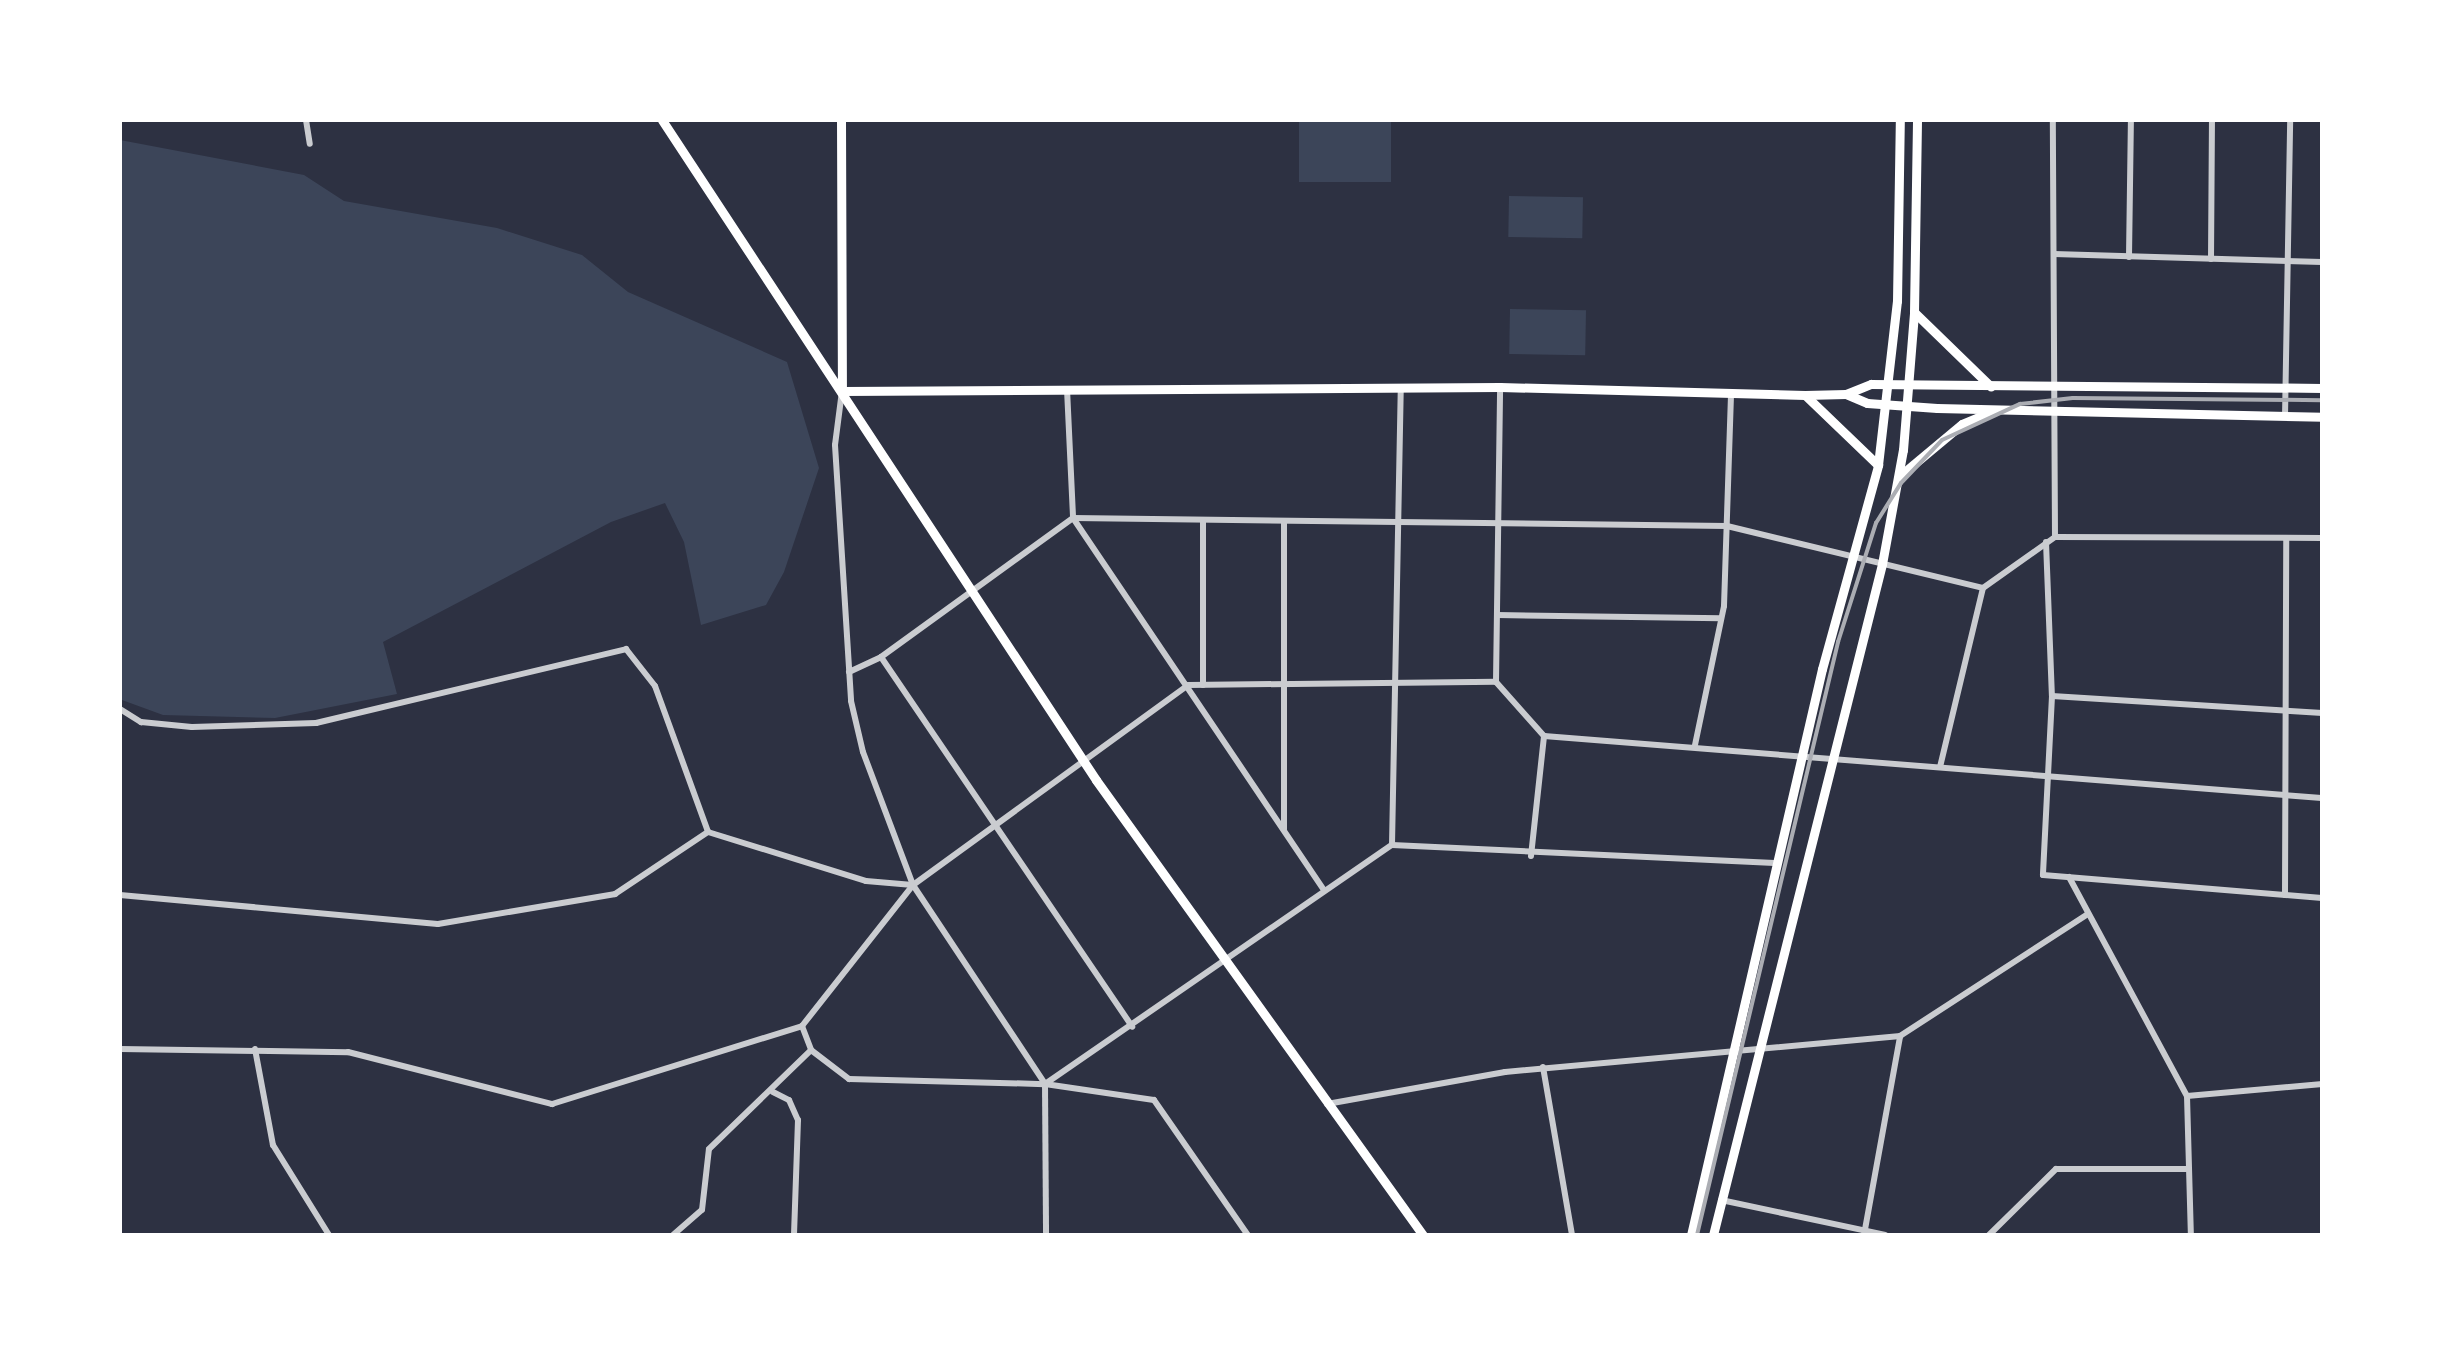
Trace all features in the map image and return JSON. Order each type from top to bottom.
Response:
[{"type":"main road","points":[[662,120],[1086,764],[1423,1235]]},
{"type":"main road","points":[[841,120],[842,391]]},
{"type":"main road","points":[[1691,1235],[1774,863],[1878,465],[1890,384],[1900,120]]},
{"type":"main road","points":[[1712,1235],[1829,755],[1882,564],[1898,480],[1911,386],[1917,120]]},
{"type":"main road","points":[[1914,312],[1991,387]]},
{"type":"main road","points":[[842,391],[1500,387],[1805,395],[1846,394],[1890,384],[2322,388]]},
{"type":"main road","points":[[1846,394],[1908,406],[2054,413],[2322,417]]},
{"type":"main road","points":[[1805,395],[1878,465]]},
{"type":"main road","points":[[1898,480],[1962,424],[1996,410]]},
{"type":"street","points":[[306,120],[310,144]]},
{"type":"street","points":[[2054,120],[2055,537]]},
{"type":"street","points":[[2129,256],[2131,120]]},
{"type":"street","points":[[2211,259],[2212,120]]},
{"type":"street","points":[[2285,417],[2290,120]]},
{"type":"street","points":[[2054,254],[2322,262]]},
{"type":"street","points":[[1392,845],[1400,387]]},
{"type":"street","points":[[1500,387],[1496,682],[1544,736],[1829,755],[2322,798]]},
{"type":"street","points":[[1067,390],[1072,518],[1323,888]]},
{"type":"street","points":[[842,391],[835,446],[849,672],[862,752],[913,885],[1045,1084],[1046,1235]]},
{"type":"street","points":[[1695,745],[1721,618],[1731,394]]},
{"type":"street","points":[[849,672],[881,658],[1072,518],[1203,522],[1498,520],[1727,526],[1982,588]]},
{"type":"street","points":[[1203,522],[1203,685]]},
{"type":"street","points":[[1284,522],[1284,830]]},
{"type":"street","points":[[1940,767],[1982,588],[2046,541],[2055,537],[2322,538]]},
{"type":"street","points":[[2285,895],[2290,710],[2286,538]]},
{"type":"street","points":[[2046,541],[2052,696],[2042,875],[2322,898]]},
{"type":"street","points":[[1497,615],[1721,618]]},
{"type":"street","points":[[120,709],[141,722],[192,727],[316,723],[626,649],[656,686],[708,832]]},
{"type":"street","points":[[881,658],[1132,1027]]},
{"type":"street","points":[[120,1049],[348,1052],[552,1104],[802,1026],[913,885],[1086,764],[1188,685],[1496,682]]},
{"type":"street","points":[[2052,696],[2322,713]]},
{"type":"street","points":[[1532,856],[1544,736]]},
{"type":"street","points":[[708,832],[866,881],[913,885]]},
{"type":"street","points":[[120,895],[438,924],[615,894],[708,832]]},
{"type":"street","points":[[1045,1084],[1132,1027],[1323,888],[1392,845],[1532,856],[1774,863]]},
{"type":"street","points":[[2069,878],[2187,1096],[2186,1169],[2191,1235]]},
{"type":"street","points":[[1326,1104],[1543,1068],[1900,1036],[2088,914]]},
{"type":"street","points":[[802,1026],[812,1050],[848,1080],[1045,1084],[1154,1100],[1248,1235]]},
{"type":"street","points":[[1865,1233],[1900,1036]]},
{"type":"street","points":[[255,1048],[272,1145],[328,1235]]},
{"type":"street","points":[[673,1235],[702,1210],[709,1149],[734,1119],[773,1092],[812,1050]]},
{"type":"street","points":[[1543,1068],[1572,1235]]},
{"type":"street","points":[[2187,1096],[2322,1084]]},
{"type":"street","points":[[773,1092],[789,1100],[798,1120],[794,1235]]},
{"type":"street","points":[[1989,1235],[2056,1169],[2186,1169]]},
{"type":"street","points":[[1721,1200],[1885,1235]]},
{"type":"shaded area","points":[[1299,120],[1391,120],[1391,182],[1299,182]]},
{"type":"shaded area","points":[[120,140],[304,175],[344,201],[497,228],[582,255],[628,292],[787,362],[819,468],[784,572],[766,605],[701,625],[684,542],[665,503],[611,522],[383,642],[397,694],[275,718],[163,715],[122,700]]},
{"type":"shaded area","points":[[1509,196],[1583,197],[1582,238],[1508,237]]},
{"type":"shaded area","points":[[1510,309],[1586,310],[1585,355],[1509,354]]},
{"type":"railway","points":[[1697,1235],[1838,642],[1876,523],[1901,483],[1942,440],[2020,404],[2073,398],[2322,400]]}]
